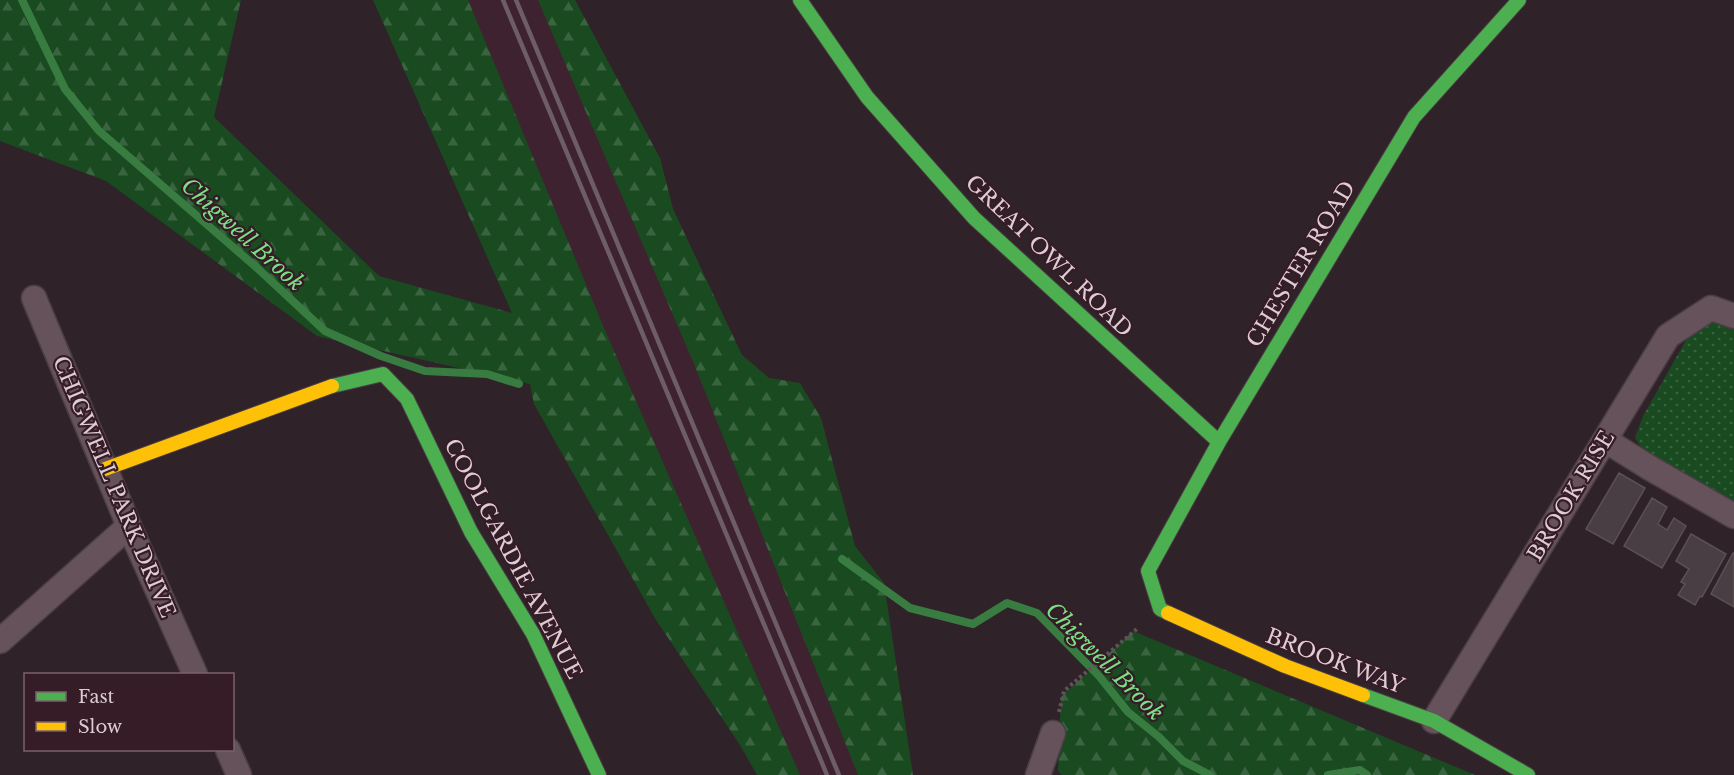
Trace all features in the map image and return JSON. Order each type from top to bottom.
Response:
[{"type":"street","name":"GREAT OWL ROAD","points":[[800,0],[867,97],[974,218],[1219,442]]},
{"type":"street","name":"CHESTER ROAD","points":[[1160,609],[1148,571],[1219,442],[1414,117],[1519,0]]},
{"type":"street","name":"CHIGWELL PARK DRIVE","points":[[34,298],[129,526],[194,673]]},
{"type":"street","name":"BROOK RISE","points":[[1434,721],[1668,336],[1712,308],[1734,316]]},
{"type":"street","name":"COOLGARDIE AVENUE","points":[[105,469],[335,385],[383,374],[407,399],[471,532],[533,634],[599,775]]},
{"type":"street","points":[[1605,440],[1734,516]]},
{"type":"street","points":[[0,641],[129,526]]},
{"type":"street","name":"BROOK WAY","points":[[1160,609],[1285,666],[1434,721],[1528,775]]},
{"type":"street","points":[[1038,775],[1053,733]]},
{"type":"street","points":[[228,751],[239,775]]},
{"type":"path","points":[[1053,733],[1064,691],[1160,609]]},
{"type":"shaded area","points":[[422,0],[574,0],[660,158],[673,209],[742,355],[769,378],[800,383],[821,418],[855,546],[884,583],[913,775],[757,775],[740,745],[656,620],[534,404],[520,271]]},
{"type":"green space","points":[[0,0],[241,0],[214,117],[379,276],[512,313],[373,0],[468,0],[604,328],[800,775],[757,775],[740,745],[656,620],[534,404],[530,384],[317,336],[106,181],[0,141]]},
{"type":"green space","points":[[538,0],[575,0],[660,158],[673,209],[742,355],[769,378],[800,383],[821,418],[855,546],[884,583],[913,775],[858,775],[694,364]]},
{"type":"green space","points":[[1716,315],[1734,318],[1734,504],[1698,480],[1649,458],[1635,438],[1643,416],[1694,326]]},
{"type":"green space","points":[[1133,631],[1475,775],[1062,775],[1058,771],[1061,697]]},
{"type":"building","points":[[1619,473],[1645,488],[1613,544],[1586,529]]},
{"type":"building","points":[[1652,498],[1667,507],[1658,524],[1667,530],[1674,518],[1686,526],[1662,568],[1624,546]]},
{"type":"building","points":[[1691,534],[1726,554],[1702,597],[1700,596],[1695,605],[1678,595],[1685,584],[1681,582],[1689,569],[1676,561]]},
{"type":"building","points":[[1734,553],[1734,607],[1711,594]]},
{"type":"waterway","name":"Chigwell Brook","points":[[22,0],[65,89],[99,131],[256,267],[325,331],[381,356],[425,371],[487,374],[519,384]]},
{"type":"waterway","name":"Chigwell Brook","points":[[842,559],[910,608],[973,624],[1007,603],[1037,613],[1099,676],[1128,712],[1159,737],[1183,761],[1210,775]]},
{"type":"waterway","name":"Chigwell Brook","points":[[1328,775],[1360,770],[1367,775]]},
{"type":"railway","points":[[503,0],[827,775]]},
{"type":"railway","points":[[516,0],[839,775]]},
{"type":"traffic: fast","points":[[800,0],[867,97],[974,218],[1219,442]]},
{"type":"traffic: fast","points":[[1168,613],[1160,609],[1148,571],[1219,442],[1414,117],[1519,0]]},
{"type":"traffic: fast","points":[[332,386],[383,374],[407,399],[471,532],[533,634],[599,775]]},
{"type":"traffic: fast","points":[[1363,695],[1434,721],[1528,775]]},
{"type":"traffic: slow","points":[[105,469],[332,386]]},
{"type":"traffic: slow","points":[[1168,613],[1285,666],[1363,695]]}]
